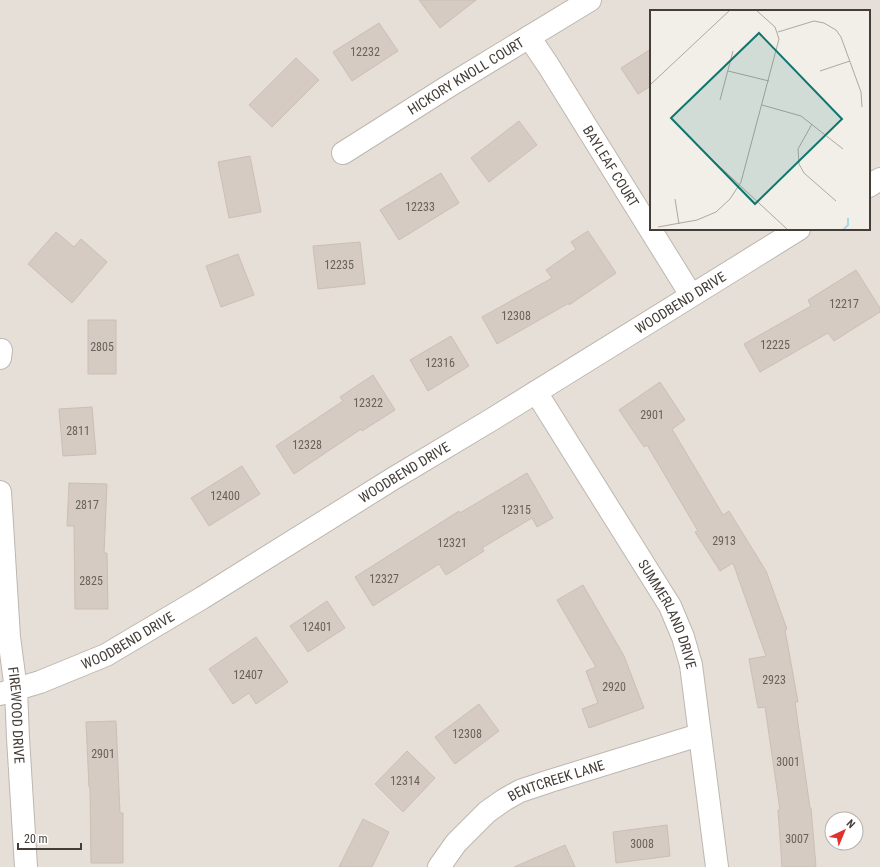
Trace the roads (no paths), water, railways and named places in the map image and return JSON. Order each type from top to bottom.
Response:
[{"type":"street","name":"HICKORY KNOLL COURT","points":[[343,153],[452,84],[590,0]]},
{"type":"street","name":"BAYLEAF COURT","points":[[529,37],[650,230]]},
{"type":"street","points":[[870,185],[880,179]]},
{"type":"street","name":"BAYLEAF COURT","points":[[650,230],[691,296]]},
{"type":"street","name":"WOODBEND DRIVE","points":[[8,692],[40,682],[106,655],[202,598],[797,230]]},
{"type":"street","name":"SUMMERLAND DRIVE","points":[[536,392],[670,606],[683,637],[690,665],[717,867]]},
{"type":"street","name":"FIREWOOD DRIVE","points":[[0,492],[9,636],[8,692],[18,746],[26,867]]},
{"type":"street","name":"BENTCREEK LANE","points":[[439,867],[456,843],[487,812],[520,791],[699,735]]}]
